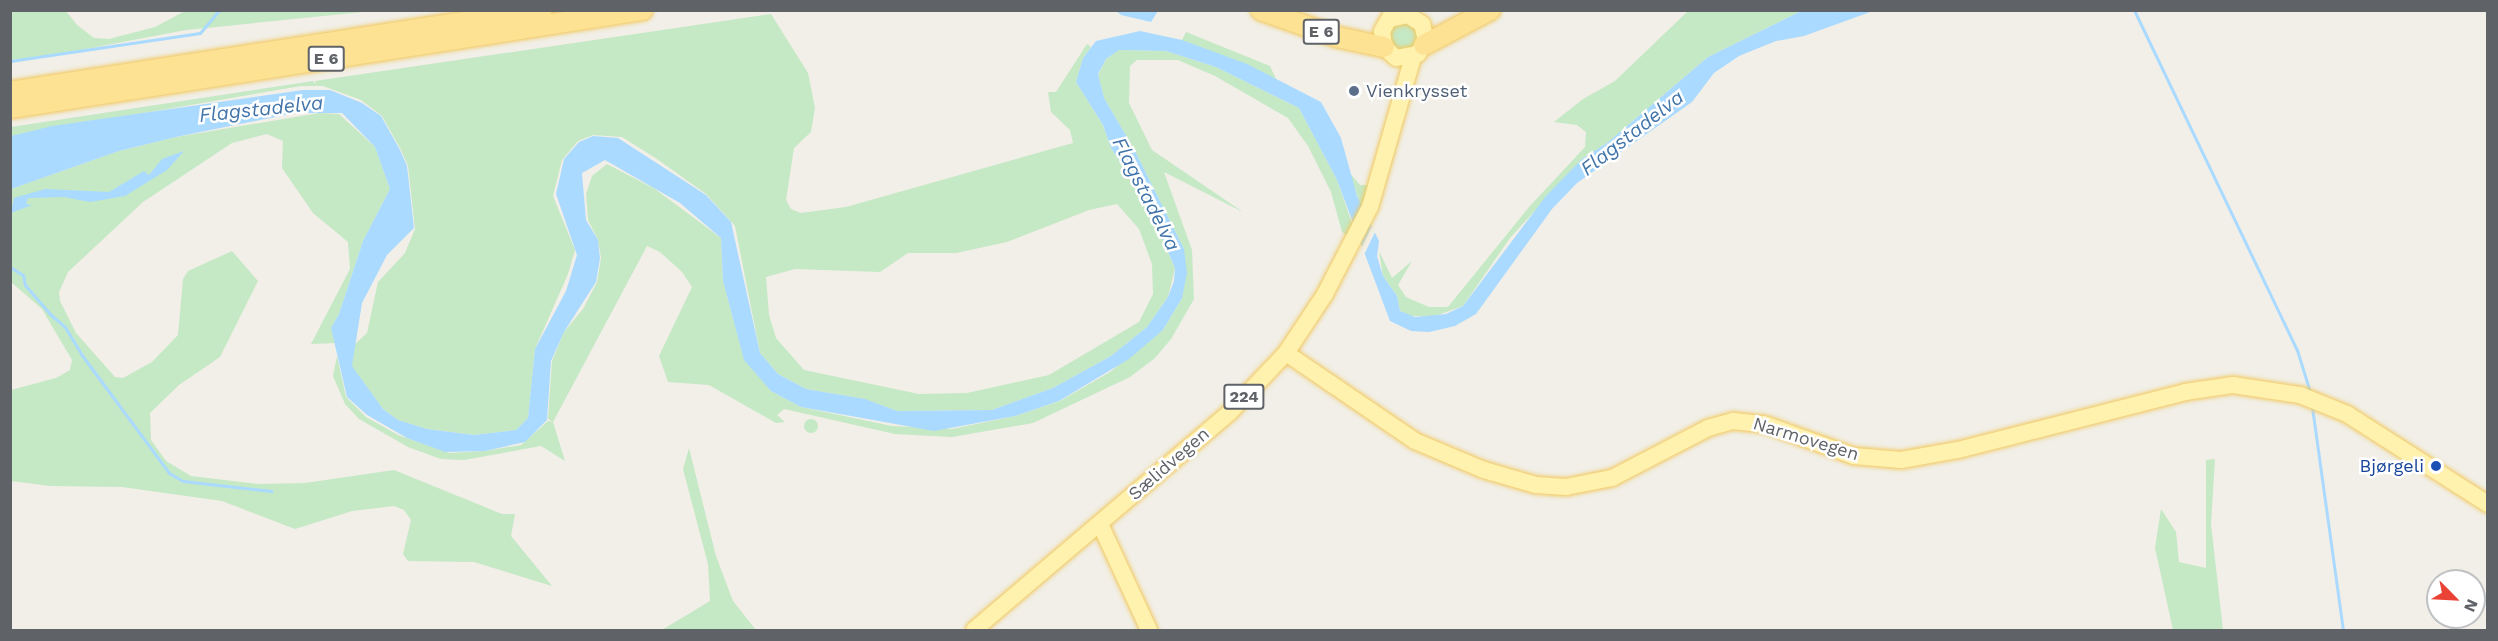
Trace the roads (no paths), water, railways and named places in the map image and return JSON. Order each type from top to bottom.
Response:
[{"type":"highway","name":"E 6","points":[[10,92],[542,10]]},
{"type":"highway","name":"E 6","points":[[10,108],[642,10]]},
{"type":"highway","name":"E 6","points":[[1261,10],[1388,52]]},
{"type":"highway","points":[[1419,51],[1490,10]]},
{"type":"main road","name":"224","points":[[1412,14],[1425,29],[1400,100],[1382,31],[1392,15],[1412,14]]},
{"type":"main road","points":[[1388,52],[1419,51]]},
{"type":"main road","name":"Sælidvegen","points":[[974,630],[1230,412],[1291,346],[1354,242],[1370,207],[1386,163],[1400,100]]},
{"type":"main road","name":"Narmovegen","points":[[1291,346],[1341,389],[1391,427],[1436,450],[1509,479],[1566,487],[1612,478],[1708,428],[1733,421],[1764,424],[1854,456],[1901,460],[1958,450],[2208,387],[2252,386],[2300,395],[2362,422],[2449,483],[2487,504]]},
{"type":"main road","points":[[1094,528],[1120,569],[1149,630]]},
{"type":"water","points":[[1116,11],[1158,11],[1151,22],[1121,15]]},
{"type":"water","name":"Flagstadelva","points":[[1801,11],[1873,11],[1804,36],[1776,41],[1739,56],[1714,73],[1692,102],[1577,183],[1552,209],[1476,314],[1455,326],[1429,332],[1411,331],[1390,321],[1337,180],[1299,108],[1216,67],[1166,51],[1119,50],[1106,59],[1098,74],[1104,98],[1134,149],[1184,249],[1187,273],[1182,298],[1163,330],[1129,359],[1059,401],[1015,416],[934,431],[801,407],[771,391],[744,360],[723,281],[721,238],[680,203],[605,160],[582,173],[586,220],[598,240],[600,258],[596,282],[564,332],[551,361],[547,420],[525,442],[485,451],[445,452],[407,438],[367,415],[347,397],[331,328],[339,314],[363,241],[390,189],[375,147],[342,113],[295,113],[176,137],[119,151],[11,189],[11,136],[52,126],[303,90],[330,90],[362,103],[381,116],[407,166],[414,228],[387,255],[362,303],[352,366],[383,409],[398,420],[427,429],[474,435],[516,430],[528,418],[535,349],[566,291],[577,255],[556,194],[564,159],[579,142],[593,136],[618,138],[706,195],[731,222],[760,353],[778,374],[806,389],[865,399],[897,411],[992,410],[1053,388],[1111,356],[1147,327],[1168,297],[1174,281],[1175,268],[1145,199],[1111,148],[1103,125],[1076,82],[1083,58],[1096,41],[1140,31],[1182,40],[1247,64],[1321,102],[1341,138],[1357,196],[1379,241],[1377,256],[1383,276],[1397,296],[1400,311],[1415,317],[1446,314],[1463,306],[1546,196],[1582,159],[1607,143],[1708,57]]},
{"type":"water","points":[[184,151],[167,170],[125,196],[90,202],[64,197],[28,198],[26,204],[32,205],[11,213],[14,198],[45,189],[109,192],[144,171],[149,175],[162,159]]},
{"type":"waterway","points":[[10,61],[200,33],[219,10]]},
{"type":"waterway","points":[[2134,10],[2297,350],[2310,392]]},
{"type":"waterway","points":[[10,267],[23,275],[25,285],[50,314],[65,327],[81,354],[169,473],[183,481],[271,491]]},
{"type":"waterway","points":[[2312,407],[2343,630]]},
{"type":"place","name":"Vienkrysset","points":[[1354,91]]},
{"type":"place","name":"Bjørgeli","points":[[2436,466]]}]
